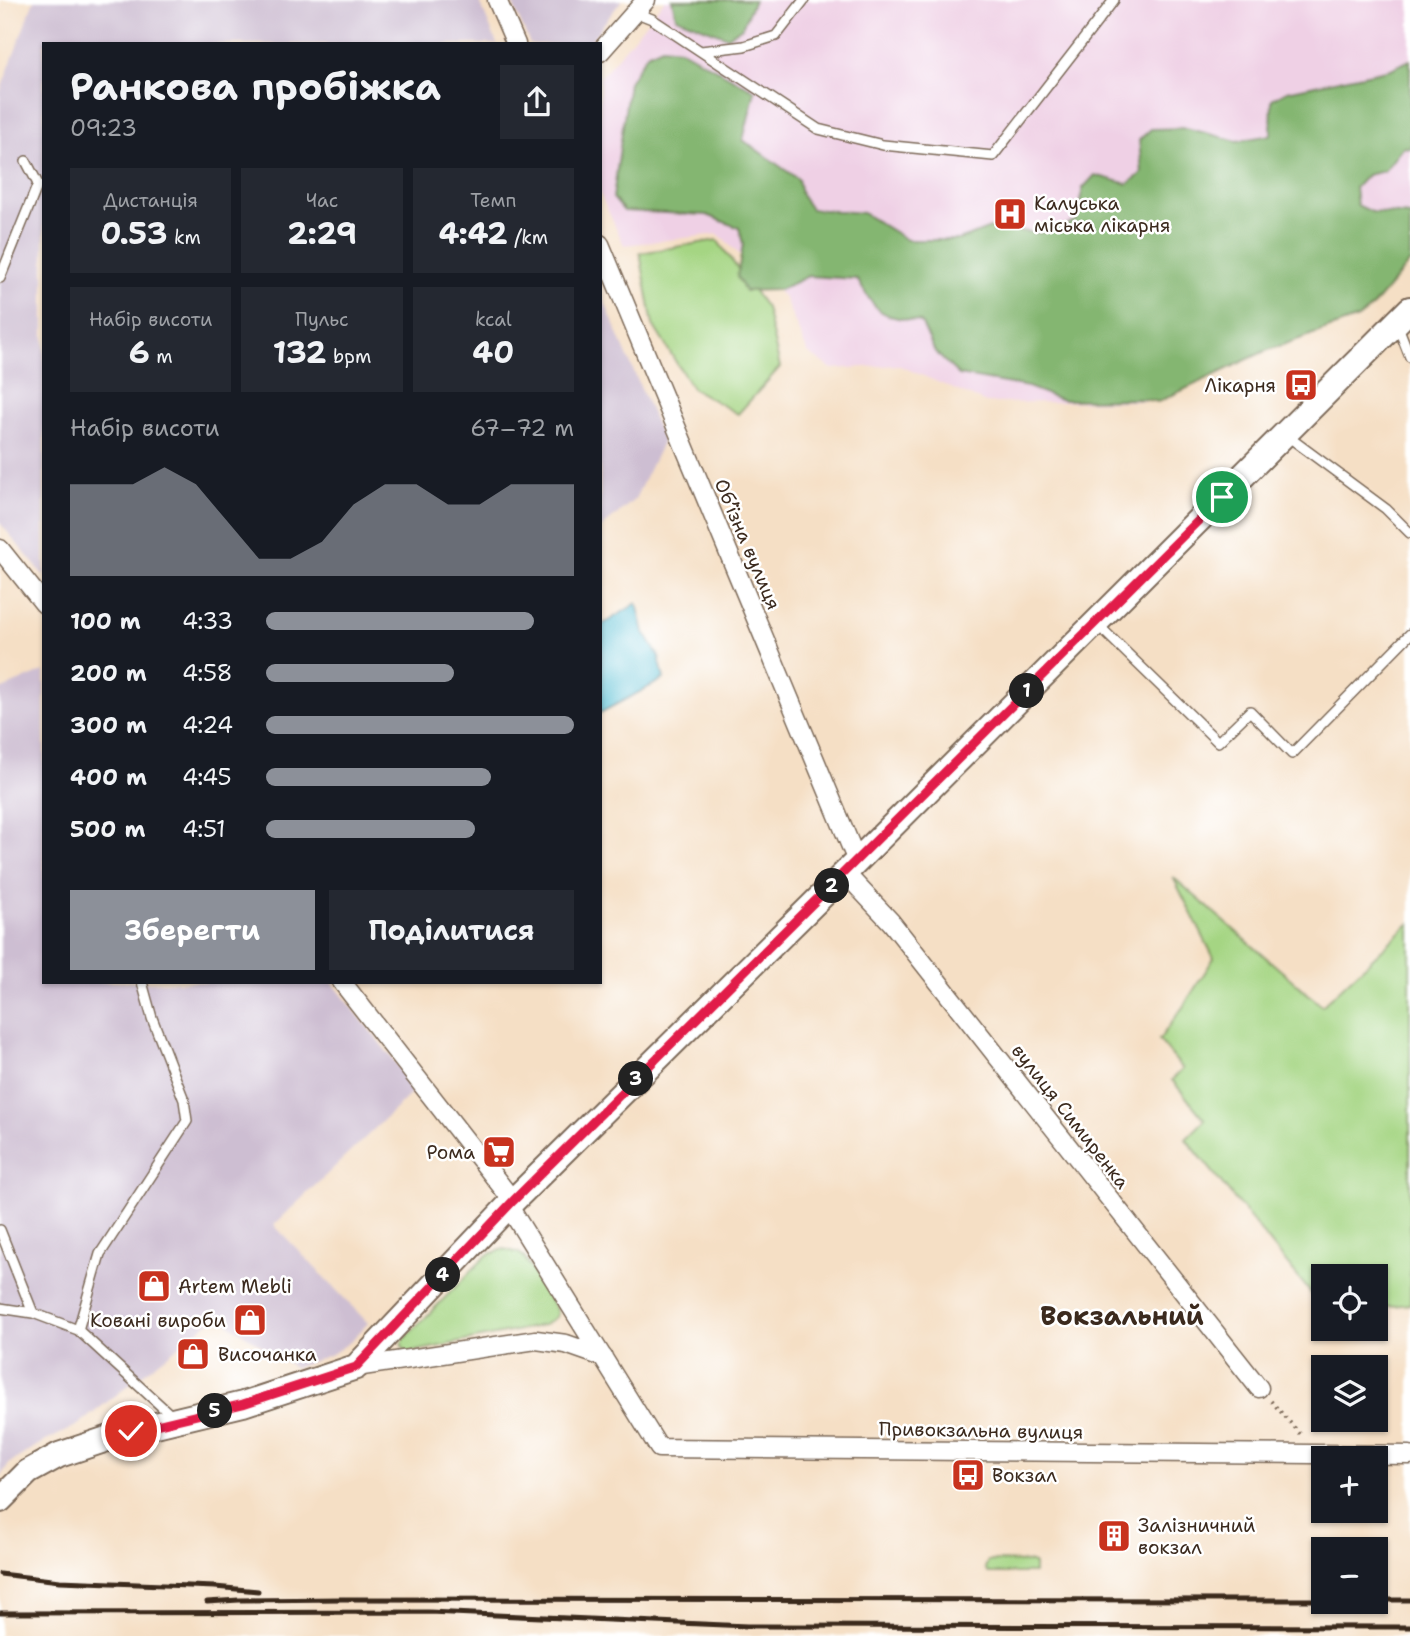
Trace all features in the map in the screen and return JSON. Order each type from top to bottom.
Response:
[{"type":"main road","points":[[0,1500],[28,1472],[59,1455],[131,1431],[243,1404],[356,1367],[510,1203],[851,867],[1403,315]]},
{"type":"street","points":[[497,0],[515,42]]},
{"type":"street","points":[[602,50],[641,6]]},
{"type":"street","name":"Обʼїзна вулиця","points":[[602,249],[851,867]]},
{"type":"street","points":[[0,549],[42,602]]},
{"type":"street","name":"вулиця Симиренка","points":[[851,867],[891,922],[1259,1388]]},
{"type":"street","name":"Привокзальна вулиця","points":[[344,984],[510,1203],[659,1448],[1311,1455]]},
{"type":"street","points":[[356,1367],[536,1340],[566,1344],[603,1357]]},
{"type":"street","name":"Привокзальна вулиця","points":[[1388,1455],[1410,1455]]},
{"type":"lane","points":[[701,51],[744,46],[776,36],[804,0]]},
{"type":"lane","points":[[641,6],[652,19],[818,130],[883,145],[993,156],[1114,0]]},
{"type":"lane","points":[[0,278],[38,184],[26,161]]},
{"type":"lane","points":[[1403,315],[1410,357]]},
{"type":"lane","points":[[1285,434],[1386,509],[1410,533]]},
{"type":"lane","points":[[1096,623],[1218,742],[1250,711],[1292,754],[1410,634]]},
{"type":"lane","points":[[78,1330],[100,1254],[187,1121],[184,1100],[152,1018],[143,984]]},
{"type":"lane","points":[[0,1230],[33,1313]]},
{"type":"lane","points":[[0,1308],[33,1313],[78,1330],[176,1420]]},
{"type":"path","points":[[1259,1388],[1311,1447]]},
{"type":"shaded area","points":[[34,0],[479,0],[496,42],[42,42],[42,574],[0,523],[0,92]]},
{"type":"shaded area","points":[[511,0],[622,0],[590,42],[529,42]]},
{"type":"shaded area","name":"Калуська міська лікарня","points":[[665,0],[1410,0],[1410,58],[1407,61],[1410,80],[1410,255],[1223,370],[1148,401],[986,403],[898,365],[832,369],[808,353],[784,297],[718,234],[624,245],[602,198],[602,76]]},
{"type":"shaded area","points":[[602,296],[663,441],[635,499],[602,527]]},
{"type":"shaded area","points":[[42,672],[42,984],[334,984],[416,1089],[274,1225],[368,1323],[350,1342],[332,1354],[295,1368],[217,1316],[78,1425],[10,1463],[0,1477],[0,690]]},
{"type":"green space","points":[[672,0],[754,0],[742,27],[727,37],[676,17]]},
{"type":"green space","points":[[662,47],[680,49],[755,91],[743,140],[798,179],[801,195],[811,209],[863,213],[907,240],[959,240],[990,228],[1040,233],[1056,227],[1061,228],[1076,220],[1083,188],[1095,175],[1128,184],[1142,173],[1139,140],[1151,129],[1186,128],[1237,141],[1271,135],[1272,99],[1287,91],[1391,69],[1410,60],[1410,148],[1403,147],[1384,171],[1367,175],[1355,188],[1357,205],[1372,212],[1410,215],[1410,262],[1371,308],[1358,318],[1263,352],[1158,402],[1143,399],[1062,400],[1028,387],[959,375],[935,352],[921,322],[882,312],[870,300],[857,279],[808,276],[779,290],[745,291],[737,277],[743,244],[739,228],[707,215],[624,211],[613,198],[629,82],[647,54]]},
{"type":"green space","points":[[717,240],[766,308],[780,367],[738,414],[692,388],[653,325],[640,253]]},
{"type":"green space","points":[[1173,877],[1322,1006],[1410,923],[1410,1304],[1388,1307],[1388,1264],[1311,1264],[1311,1293],[1186,1139],[1205,1120],[1172,1080],[1183,1069],[1159,1040],[1214,958]]},
{"type":"green space","points":[[504,1249],[524,1257],[554,1306],[556,1317],[544,1325],[407,1353],[401,1344],[404,1339],[487,1255]]},
{"type":"green space","points":[[988,1561],[1031,1562],[1034,1564],[1034,1573],[988,1573],[985,1568]]},
{"type":"water","points":[[637,603],[644,632],[659,657],[664,679],[602,712],[602,625]]},
{"type":"railway","points":[[0,1574],[60,1581],[258,1591]]},
{"type":"railway","points":[[207,1602],[342,1599],[1311,1600]]},
{"type":"railway","points":[[1388,1600],[1410,1600]]},
{"type":"railway","points":[[0,1613],[429,1612],[747,1626],[1410,1627]]},
{"type":"place","name":"Калуська міська лікарня","points":[[1010,214]]},
{"type":"place","name":"Лікарня","points":[[1301,385]]},
{"type":"place","name":"Рома","points":[[499,1152]]},
{"type":"place","name":"Artem Mebli","points":[[154,1286]]},
{"type":"place","name":"Ковані вироби","points":[[250,1320]]},
{"type":"place","name":"Височанка","points":[[193,1354]]},
{"type":"place","name":"Вокзал","points":[[968,1475]]},
{"type":"place","name":"Залізничний вокзал","points":[[1114,1536]]},
{"type":"district","name":"Вокзальний","points":[[1122,1316]]},
{"type":"route","points":[[131,1431],[243,1404],[356,1367],[513,1201],[1222,497]]}]
